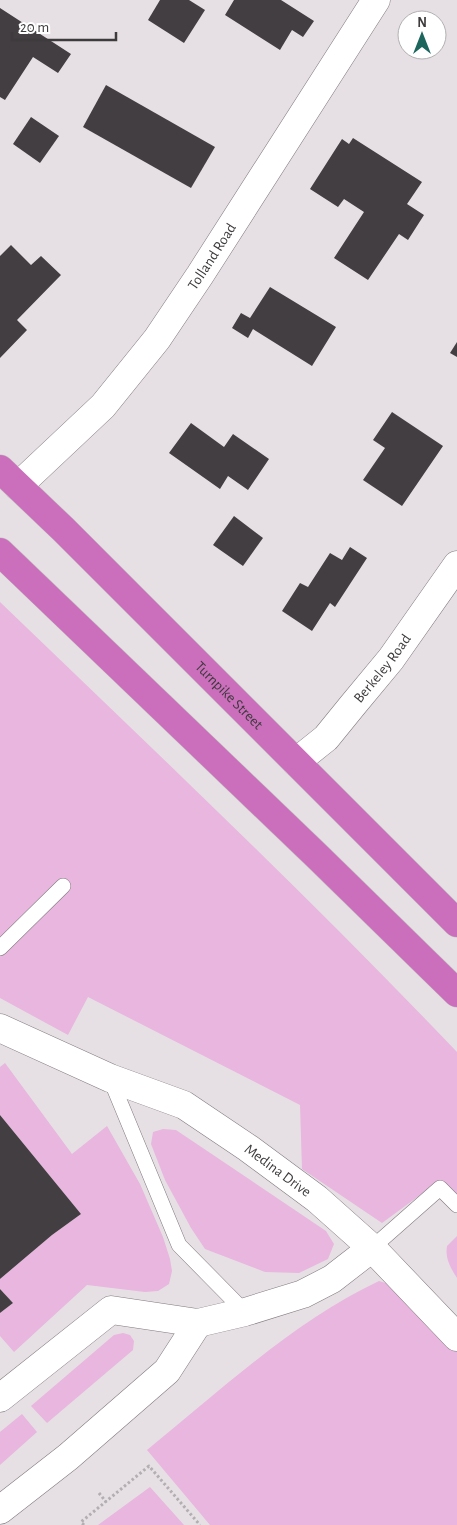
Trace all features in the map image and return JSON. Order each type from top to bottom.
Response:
[{"type":"highway","name":"Turnpike Street","points":[[9,478],[457,923]]},
{"type":"highway","points":[[0,552],[457,993]]},
{"type":"street","name":"Tolland Road","points":[[9,478],[103,406],[157,339],[376,0]]},
{"type":"street","name":"Berkeley Road","points":[[296,762],[326,738],[390,659],[457,565]]},
{"type":"street","name":"Medina Drive","points":[[0,1028],[110,1078],[184,1106],[248,1148],[316,1199],[372,1248],[457,1337]]},
{"type":"street","points":[[0,1398],[112,1310],[198,1323],[245,1312],[303,1294],[332,1279],[372,1248]]},
{"type":"street","points":[[0,1510],[68,1457],[167,1371],[198,1323]]},
{"type":"lane","points":[[0,948],[63,886]]},
{"type":"lane","points":[[110,1078],[179,1245],[245,1312]]},
{"type":"lane","points":[[372,1248],[440,1188],[457,1205]]},
{"type":"path","points":[[84,1525],[81,1522],[149,1466],[200,1525]]},
{"type":"path","points":[[99,1494],[106,1502]]},
{"type":"shaded area","points":[[0,602],[288,881],[457,1052],[457,1213],[431,1187],[382,1223],[302,1169],[300,1105],[88,997],[68,1035],[0,998]]},
{"type":"shaded area","points":[[5,1063],[72,1154],[107,1126],[140,1184],[163,1237],[172,1271],[169,1284],[158,1291],[145,1292],[87,1285],[14,1352],[0,1336],[0,1313],[13,1303],[0,1289],[0,1279],[52,1235],[81,1214],[0,1115],[0,1067]]},
{"type":"shaded area","points":[[163,1129],[176,1130],[326,1231],[334,1244],[328,1259],[299,1273],[265,1272],[205,1249],[191,1228],[165,1180],[151,1144],[153,1132]]},
{"type":"shaded area","points":[[457,1236],[457,1278],[449,1262],[447,1246]]},
{"type":"shaded area","points":[[379,1281],[395,1286],[457,1344],[457,1525],[210,1525],[147,1450],[287,1336],[348,1297]]},
{"type":"shaded area","points":[[123,1333],[130,1335],[134,1341],[133,1350],[47,1423],[31,1406],[114,1335]]},
{"type":"shaded area","points":[[22,1414],[37,1432],[0,1465],[0,1432]]},
{"type":"shaded area","points":[[150,1487],[184,1525],[98,1525]]},
{"type":"building","points":[[160,0],[189,0],[205,10],[184,43],[148,20]]},
{"type":"building","points":[[234,0],[281,0],[314,21],[303,37],[292,30],[280,50],[225,15]]},
{"type":"building","points":[[0,8],[71,54],[58,73],[33,57],[5,100],[0,97]]},
{"type":"building","points":[[106,85],[215,147],[191,188],[83,127]]},
{"type":"building","points":[[31,117],[59,136],[40,163],[13,144]]},
{"type":"building","points":[[353,138],[422,182],[407,204],[424,215],[408,240],[399,234],[368,280],[334,258],[364,212],[344,199],[338,207],[310,189],[342,139],[349,144]]},
{"type":"building","points":[[11,245],[31,265],[41,256],[61,275],[17,320],[27,330],[0,358],[0,256]]},
{"type":"building","points":[[270,287],[336,327],[312,366],[253,329],[248,338],[232,328],[241,313],[250,318]]},
{"type":"building","points":[[457,342],[457,357],[450,353]]},
{"type":"building","points":[[392,412],[443,446],[402,506],[363,480],[385,448],[373,440]]},
{"type":"building","points":[[191,423],[224,447],[233,434],[269,459],[248,490],[228,476],[220,489],[169,453]]},
{"type":"building","points":[[234,516],[263,538],[243,566],[213,545]]},
{"type":"building","points":[[350,547],[367,558],[335,607],[330,603],[312,631],[282,611],[300,583],[308,587],[330,553],[342,560]]},
{"type":"building","points":[[0,1115],[81,1214],[52,1235],[0,1279]]},
{"type":"building","points":[[0,1289],[13,1303],[0,1313]]}]
